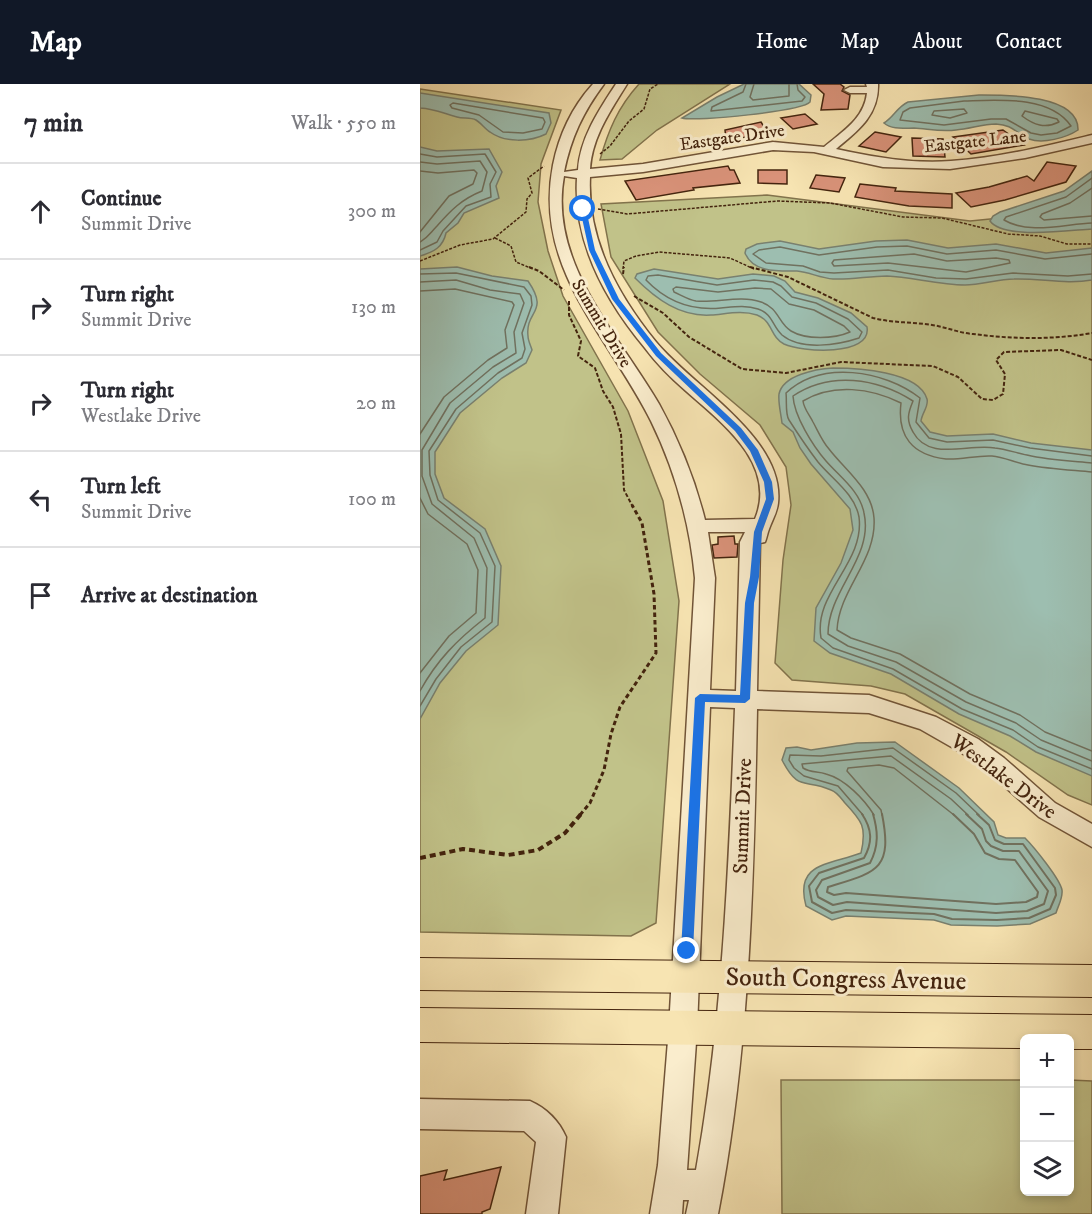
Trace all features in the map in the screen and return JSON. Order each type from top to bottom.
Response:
[{"type":"main road","name":"South Congress Avenue","points":[[420,974],[1092,981]]},
{"type":"main road","points":[[420,1025],[1092,1032]]},
{"type":"street","name":"Summit Drive","points":[[599,84],[574,121],[565,142],[556,176],[554,190],[556,213],[566,261],[592,313],[652,406],[665,434],[697,526],[713,538],[714,560],[705,578],[683,1028],[671,1183],[666,1214]]},
{"type":"street","name":"Summit Drive","points":[[622,84],[602,112],[588,148],[588,173],[582,199],[586,231],[592,250],[615,299],[658,355],[738,429],[758,458],[768,482],[770,499],[758,532],[755,577],[749,603],[742,857],[730,1028],[714,1159],[705,1200]]},
{"type":"street","points":[[826,151],[870,111],[872,87],[850,90]]},
{"type":"street","points":[[778,146],[783,137],[815,135],[842,137]]},
{"type":"street","name":"Eastgate Lane","points":[[826,151],[904,170],[949,177],[1020,168],[1015,156],[1092,139]]},
{"type":"street","name":"Eastgate Drive","points":[[556,176],[644,168],[778,146],[826,151]]},
{"type":"street","points":[[679,147],[689,160]]},
{"type":"street","points":[[752,149],[778,159],[821,160],[839,154]]},
{"type":"street","points":[[858,170],[904,170]]},
{"type":"street","points":[[697,526],[761,525]]},
{"type":"street","name":"Westlake Drive","points":[[700,698],[869,704],[928,723],[970,746],[996,765],[1047,810],[1092,836]]},
{"type":"street","points":[[420,1114],[530,1116],[551,1137],[542,1214]]},
{"type":"street","points":[[671,1183],[705,1200]]},
{"type":"path","points":[[588,173],[595,158],[610,146],[629,121],[644,109],[650,89],[658,84]]},
{"type":"path","points":[[582,199],[608,212],[627,214],[777,201],[830,203],[903,217],[942,218],[1008,234],[1040,236],[1066,244],[1092,244]]},
{"type":"path","points":[[420,261],[460,245],[495,238],[511,246],[516,262],[539,271],[568,296],[569,315],[581,341],[578,356],[595,368],[603,391],[613,407],[621,434],[624,490],[642,523],[654,594],[656,653],[641,672],[620,707],[611,734],[604,770],[590,803],[565,833],[538,850],[525,853],[508,855],[463,849],[420,858]]},
{"type":"path","points":[[623,278],[624,261],[636,256],[659,252],[723,256],[762,272],[789,277],[867,316],[888,322],[934,325],[971,334],[1038,338],[1070,337],[1092,333]]},
{"type":"path","points":[[631,293],[663,313],[696,342],[737,367],[756,372],[786,373],[841,362],[933,366],[958,377],[975,394],[990,401],[1003,394],[1005,374],[996,360],[1004,352],[1066,351],[1092,360]]},
{"type":"green space","points":[[639,84],[730,84],[657,130],[622,159],[600,160],[615,120]]},
{"type":"green space","points":[[420,89],[561,110],[541,164],[538,202],[548,251],[563,296],[628,411],[663,501],[679,601],[656,923],[631,936],[420,932]]},
{"type":"green space","points":[[767,195],[970,221],[1092,209],[1092,805],[1068,795],[1006,752],[905,694],[871,686],[792,680],[775,663],[783,560],[791,505],[786,467],[760,425],[700,374],[658,332],[611,257],[601,204]]},
{"type":"green space","points":[[781,1080],[1020,1080],[1020,1196],[1074,1196],[1074,1080],[1092,1081],[1092,1214],[782,1214]]},
{"type":"water","points":[[744,84],[799,84],[811,95],[810,102],[789,109],[748,115],[682,118],[717,97]]},
{"type":"water","points":[[420,93],[549,113],[551,123],[546,134],[540,137],[510,140],[496,136],[474,119],[459,118],[420,108]]},
{"type":"water","points":[[979,95],[1005,95],[1054,103],[1066,109],[1075,118],[1078,130],[1061,138],[1041,141],[1029,139],[1011,128],[996,124],[945,131],[894,128],[884,123],[908,102]]},
{"type":"water","points":[[420,147],[437,151],[489,149],[502,172],[496,186],[499,198],[464,213],[434,251],[420,256]]},
{"type":"water","points":[[1092,171],[1092,229],[1023,232],[998,227],[990,221],[1000,212],[1064,191]]},
{"type":"water","points":[[907,240],[948,248],[996,244],[1046,253],[1092,248],[1092,280],[1072,282],[1014,279],[965,285],[887,276],[833,279],[801,272],[767,270],[754,264],[745,253],[746,249],[757,244],[780,241],[819,249],[876,241]]},
{"type":"water","points":[[457,267],[492,276],[528,281],[537,299],[537,306],[528,327],[528,338],[532,350],[526,363],[502,378],[460,413],[435,452],[435,474],[444,498],[485,529],[501,566],[498,625],[466,651],[440,683],[420,719],[420,269]]},
{"type":"water","points":[[654,269],[718,279],[753,274],[774,276],[785,281],[795,292],[818,298],[851,313],[867,327],[866,337],[847,348],[834,350],[793,347],[779,341],[766,321],[757,315],[740,313],[700,315],[669,305],[635,278],[637,274]]},
{"type":"water","points":[[833,368],[871,370],[912,382],[922,390],[927,399],[921,421],[930,432],[947,436],[993,434],[1031,443],[1092,450],[1092,776],[1036,752],[1010,736],[959,714],[891,674],[830,653],[814,641],[816,608],[841,563],[853,530],[850,509],[811,464],[793,432],[782,423],[779,394],[787,382],[801,374]]},
{"type":"water","points":[[895,742],[959,788],[994,822],[998,835],[1006,838],[1025,838],[1046,863],[1060,885],[1062,896],[1056,913],[1030,924],[951,925],[934,920],[846,916],[832,920],[806,906],[805,881],[810,873],[827,863],[861,853],[863,830],[856,815],[839,795],[822,787],[803,783],[793,777],[782,760],[786,748],[797,747],[811,750],[857,743]]},
{"type":"building","points":[[813,84],[840,84],[844,87],[842,91],[850,95],[848,109],[821,110],[824,94]]},
{"type":"building","points":[[805,114],[817,124],[793,129],[781,118]]},
{"type":"building","points":[[761,122],[769,135],[726,139],[725,130]]},
{"type":"building","points":[[1003,130],[1024,145],[971,154],[953,137]]},
{"type":"building","points":[[875,132],[901,137],[886,152],[859,146]]},
{"type":"building","points":[[912,138],[943,139],[945,157],[913,156]]},
{"type":"building","points":[[1047,162],[1076,166],[1066,182],[1005,200],[971,207],[956,193],[989,187],[1027,176],[1034,181]]},
{"type":"building","points":[[728,166],[730,170],[734,170],[740,183],[693,188],[694,190],[636,200],[625,181]]},
{"type":"building","points":[[758,170],[787,170],[787,184],[758,183]]},
{"type":"building","points":[[816,175],[845,178],[839,192],[810,188]]},
{"type":"building","points":[[860,184],[896,188],[895,191],[952,194],[952,208],[909,206],[855,197]]},
{"type":"building","points":[[734,536],[735,544],[738,544],[737,557],[714,558],[712,545],[718,544],[718,537]]},
{"type":"building","points":[[501,1167],[490,1209],[482,1214],[420,1214],[420,1176],[447,1170],[444,1180]]},
{"type":"route","points":[[583,209],[592,250],[615,299],[658,355],[738,429],[763,465],[768,482],[770,499],[758,532],[755,577],[749,603],[745,699],[700,698],[687,951]]}]
